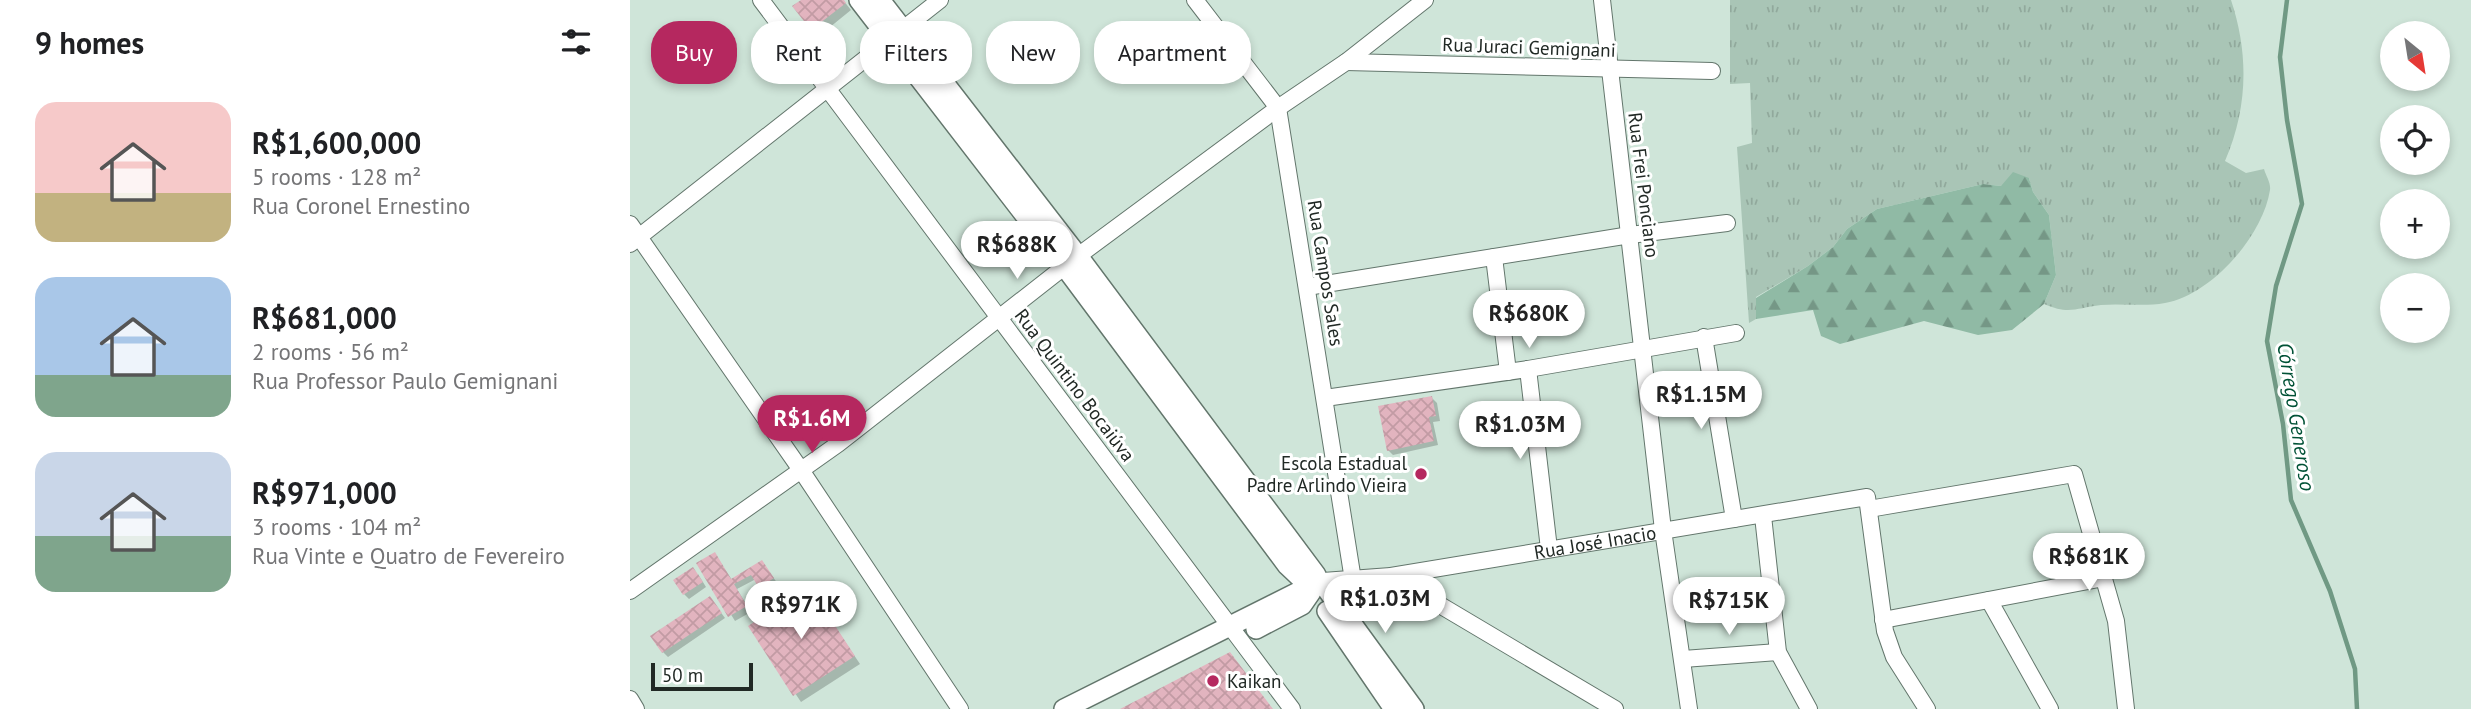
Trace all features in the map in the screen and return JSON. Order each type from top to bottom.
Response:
[{"type":"street","name":"Rua Quintino Bocaiúva","points":[[761,0],[1292,709]]},
{"type":"street","points":[[859,0],[881,21]]},
{"type":"street","points":[[880,0],[890,21]]},
{"type":"street","points":[[914,21],[940,0]]},
{"type":"street","name":"Rua Campos Sales","points":[[1195,0],[1278,108],[1353,580]]},
{"type":"street","points":[[630,591],[801,470],[1072,261],[1278,108],[1346,62],[1425,0]]},
{"type":"street","name":"Rua Frei Ponciano","points":[[1602,0],[1663,530],[1689,709]]},
{"type":"street","name":"Rua Juraci Gemignani","points":[[1346,62],[1712,72]]},
{"type":"street","points":[[860,64],[633,235],[801,470],[960,709]]},
{"type":"street","points":[[934,84],[1072,261],[1287,565],[1314,585],[1414,709]]},
{"type":"street","points":[[1307,288],[1630,235],[1727,223]]},
{"type":"street","points":[[1494,257],[1508,372]]},
{"type":"street","points":[[1325,398],[1528,369],[1736,333]]},
{"type":"street","points":[[1704,337],[1734,519]]},
{"type":"street","points":[[1528,369],[1549,549]]},
{"type":"street","name":"Rua José Inacio","points":[[1092,709],[1235,632],[1314,585],[1391,576],[1734,519],[2074,474],[2104,578]]},
{"type":"street","points":[[1868,503],[1883,620],[1895,657],[1927,709]]},
{"type":"street","points":[[1763,516],[1778,652],[1809,709]]},
{"type":"street","points":[[1391,576],[1615,709]]},
{"type":"street","points":[[1883,620],[2104,578],[2116,621],[2126,709]]},
{"type":"street","points":[[1314,585],[1394,709]]},
{"type":"street","points":[[1989,600],[2050,709]]},
{"type":"street","name":"Rua José Inacio","points":[[1065,709],[1235,632]]},
{"type":"street","points":[[1683,659],[1778,652]]},
{"type":"street","points":[[630,699],[636,709]]},
{"type":"green space","points":[[1730,0],[2231,0],[2241,40],[2243,81],[2238,121],[2225,161],[2246,173],[2264,169],[2270,187],[2265,208],[2246,244],[2232,261],[2217,276],[2182,298],[2157,304],[2101,305],[2066,310],[2044,304],[2056,275],[2049,215],[2033,192],[2029,178],[2001,186],[1983,184],[1877,209],[1847,229],[1833,247],[1808,266],[1756,297],[1756,319],[1749,323],[1737,147],[1752,143],[1750,83],[1730,84]]},
{"type":"green space","points":[[2013,172],[2029,178],[2033,192],[2049,215],[2056,275],[2044,304],[2012,330],[1978,335],[1924,321],[1840,344],[1821,336],[1813,310],[1756,319],[1756,298],[1808,266],[1833,247],[1847,229],[1877,209],[1983,184],[2001,186]]},
{"type":"building","points":[[801,0],[844,0],[846,3],[823,21],[804,21],[792,6]]},
{"type":"building","points":[[1432,396],[1436,416],[1429,417],[1434,441],[1387,451],[1378,406]]},
{"type":"building","points":[[715,552],[731,579],[762,560],[774,578],[759,588],[751,575],[734,584],[747,606],[728,617],[696,563]]},
{"type":"building","points":[[693,567],[703,582],[683,595],[673,580]]},
{"type":"building","points":[[809,586],[855,656],[793,696],[748,626]]},
{"type":"building","points":[[710,596],[722,613],[662,653],[650,636]]},
{"type":"building","name":"Kaikan","points":[[1230,652],[1273,709],[1120,709]]},
{"type":"waterway","name":"Córrego Generoso","points":[[2287,0],[2280,57],[2287,120],[2302,204],[2276,286],[2267,341],[2283,424],[2291,500],[2330,591],[2355,669],[2357,709]]},
{"type":"place","name":"Escola Estadual Padre Arlindo Vieira","points":[[1421,474]]},
{"type":"place","name":"Kaikan","points":[[1213,681]]}]
